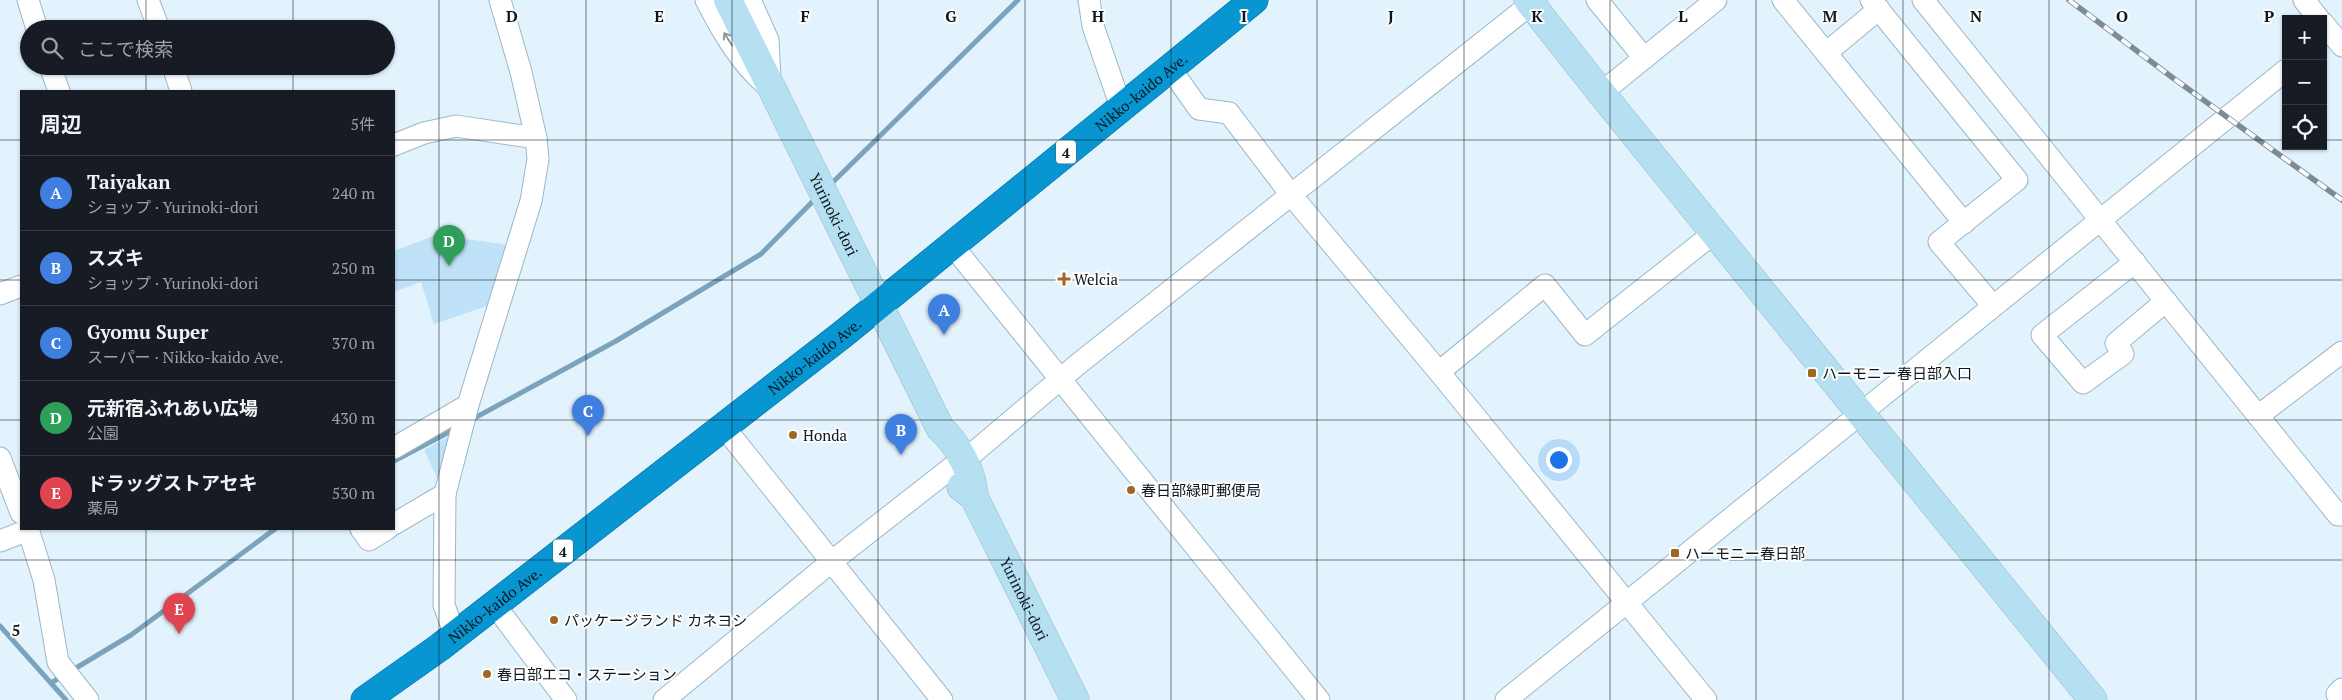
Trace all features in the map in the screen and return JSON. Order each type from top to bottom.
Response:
[{"type":"highway","name":"Nikko-kaido Ave.","points":[[365,700],[454,635],[880,305],[1254,0]]},
{"type":"street","points":[[28,0],[34,20]]},
{"type":"street","points":[[148,0],[156,20]]},
{"type":"street","points":[[454,635],[444,605],[445,494],[465,416],[531,201],[538,159],[536,138],[521,72],[500,0]]},
{"type":"street","points":[[706,0],[719,25],[747,68],[771,89]]},
{"type":"street","name":"Yurinoki-dori","points":[[728,0],[940,428],[949,436],[956,464],[974,484],[974,497],[1075,700]]},
{"type":"street","points":[[750,0],[768,40],[771,89]]},
{"type":"street","points":[[1089,0],[1093,26],[1121,107]]},
{"type":"street","points":[[1597,0],[1644,58]]},
{"type":"street","points":[[1601,93],[1644,58],[1694,7],[1716,0]]},
{"type":"street","points":[[1783,0],[1964,223]]},
{"type":"street","points":[[1923,0],[2338,515],[2342,515]]},
{"type":"street","points":[[2304,0],[2330,31]]},
{"type":"street","points":[[664,700],[832,562],[956,464],[972,454],[1060,379],[1292,196],[1532,1],[1601,93],[2093,700]]},
{"type":"street","points":[[1826,53],[1875,4],[2017,180],[1940,242],[1993,306]]},
{"type":"street","points":[[1170,68],[1199,109],[1229,113],[1292,196],[1439,372],[1706,700]]},
{"type":"street","points":[[1506,700],[2282,73]]},
{"type":"street","points":[[53,75],[58,90]]},
{"type":"street","points":[[176,75],[181,90]]},
{"type":"street","points":[[395,145],[424,133],[456,126],[536,138]]},
{"type":"street","points":[[1439,372],[1546,285],[1585,335],[1714,233]]},
{"type":"street","points":[[952,245],[1319,700]]},
{"type":"street","points":[[2135,262],[2042,335],[2082,383],[2123,354],[2116,344],[2166,301]]},
{"type":"street","points":[[0,294],[20,286]]},
{"type":"street","points":[[2258,416],[2342,352]]},
{"type":"street","points":[[395,448],[465,416]]},
{"type":"street","points":[[724,427],[942,700]]},
{"type":"street","points":[[0,458],[20,509]]},
{"type":"street","points":[[395,523],[445,494]]},
{"type":"street","points":[[0,541],[20,528]]},
{"type":"street","points":[[28,530],[44,580],[58,662],[88,700]]},
{"type":"street","points":[[362,530],[369,540],[385,530]]},
{"type":"street","points":[[494,604],[566,700]]},
{"type":"street","points":[[2342,689],[2337,694],[2342,700]]},
{"type":"shaded area","points":[[436,235],[510,245],[493,304],[434,324],[421,282],[395,292],[395,251]]},
{"type":"shaded area","points":[[457,432],[442,488],[424,450]]},
{"type":"waterway","points":[[829,186],[1018,0]]},
{"type":"waterway","points":[[471,420],[616,341],[761,254],[817,197]]},
{"type":"waterway","points":[[395,460],[455,429]]},
{"type":"waterway","points":[[71,671],[131,635],[274,530]]},
{"type":"waterway","points":[[0,626],[66,700]]},
{"type":"waterway","points":[[51,683],[64,675]]},
{"type":"railway","points":[[2069,0],[2342,200]]},
{"type":"place","name":"元新宿ふれあい広場","points":[[449,266]]},
{"type":"place","name":"Welcia","points":[[1064,279]]},
{"type":"place","name":"Taiyakan","points":[[944,335]]},
{"type":"place","name":"ハーモニー春日部入口","points":[[1812,373]]},
{"type":"place","name":"Honda","points":[[793,435]]},
{"type":"place","name":"Gyomu Super","points":[[588,436]]},
{"type":"place","name":"スズキ","points":[[901,455]]},
{"type":"place","name":"春日部緑町郵便局","points":[[1131,490]]},
{"type":"place","name":"ハーモニー春日部","points":[[1675,553]]},
{"type":"place","name":"パッケージランド カネヨシ","points":[[554,620]]},
{"type":"place","name":"ドラッグストアセキ","points":[[179,634]]},
{"type":"place","name":"春日部エコ・ステーション","points":[[487,674]]}]
